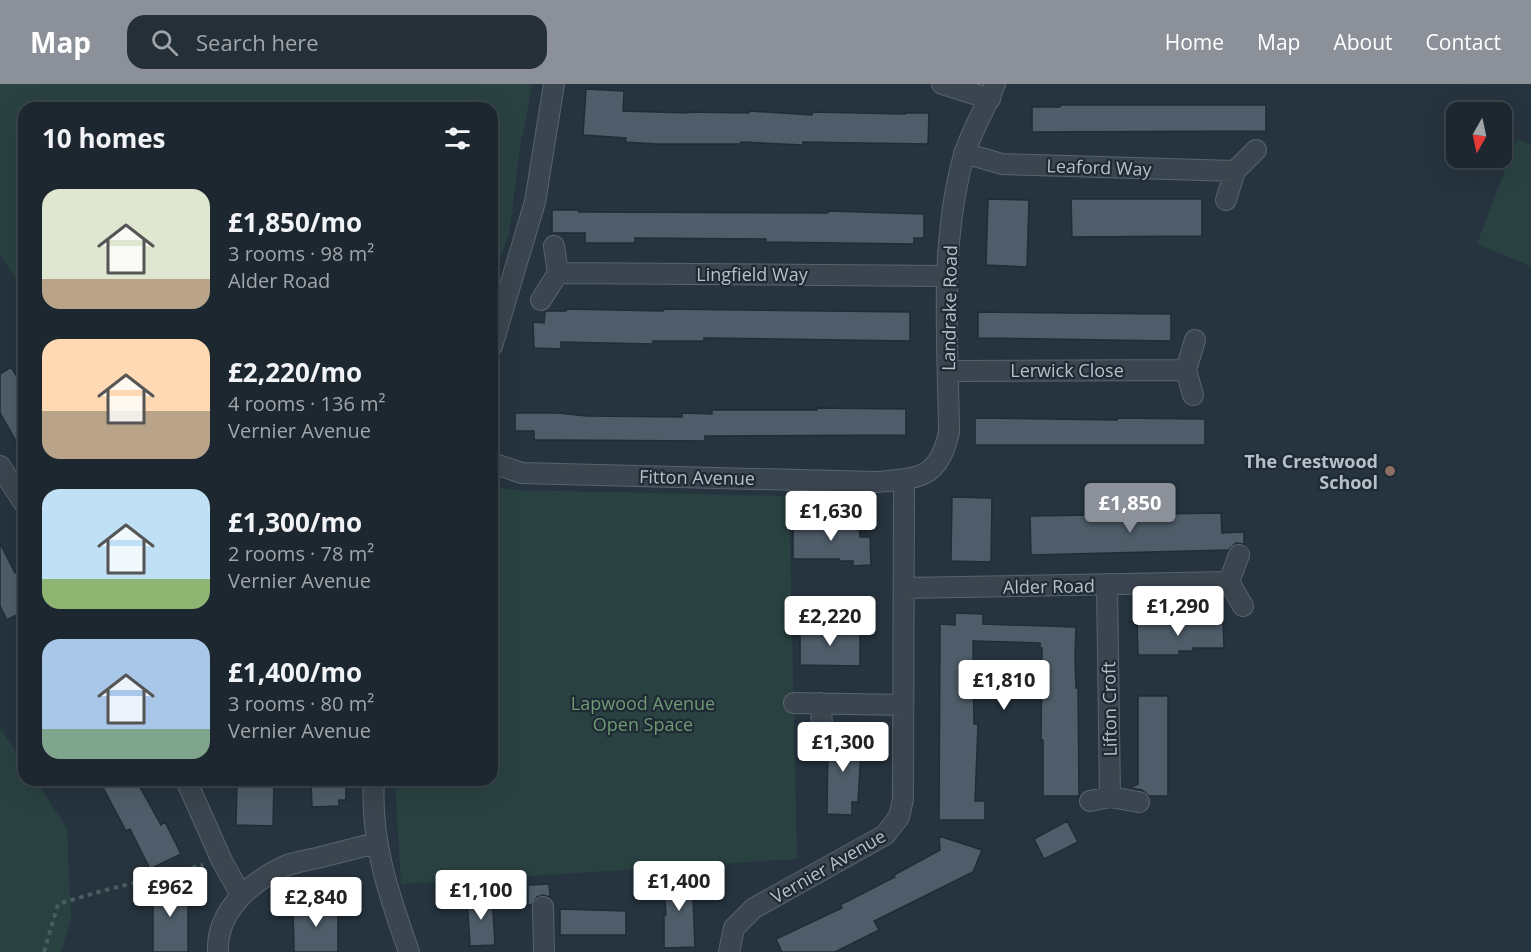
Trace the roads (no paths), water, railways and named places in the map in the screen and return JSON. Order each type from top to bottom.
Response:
[{"type":"street","points":[[498,326],[535,202],[554,84]]},
{"type":"street","points":[[942,84],[992,92]]},
{"type":"street","name":"Landrake Road","points":[[904,479],[920,476],[930,470],[945,453],[948,432],[946,276],[950,227],[964,153],[992,92]]},
{"type":"street","points":[[1226,200],[1235,171],[1256,150]]},
{"type":"street","name":"Leaford Way","points":[[964,153],[1002,164],[1235,171]]},
{"type":"street","points":[[541,300],[558,273],[554,246]]},
{"type":"street","name":"Lingfield Way","points":[[558,273],[946,276]]},
{"type":"street","points":[[1193,395],[1186,370],[1195,340]]},
{"type":"street","name":"Lerwick Close","points":[[948,371],[1186,370]]},
{"type":"street","name":"Fitton Avenue","points":[[498,465],[522,473],[877,482],[904,479]]},
{"type":"street","points":[[0,466],[18,494]]},
{"type":"street","name":"Vernier Avenue","points":[[729,952],[734,928],[754,908],[875,842],[893,827],[899,817],[903,800],[904,479]]},
{"type":"street","points":[[1239,555],[1230,582],[1243,606]]},
{"type":"street","name":"Alder Road","points":[[904,588],[1230,582]]},
{"type":"street","name":"Lifton Croft","points":[[1107,584],[1110,797]]},
{"type":"street","points":[[794,703],[903,705]]},
{"type":"street","points":[[821,703],[822,730]]},
{"type":"street","points":[[189,786],[222,861],[241,896]]},
{"type":"street","points":[[374,786],[372,804],[376,843],[389,894],[409,952]]},
{"type":"street","points":[[1090,801],[1110,797],[1138,802]]},
{"type":"street","points":[[218,952],[221,926],[228,912],[241,896],[265,877],[287,865],[376,843]]},
{"type":"street","points":[[543,907],[544,952]]},
{"type":"place","name":"The Crestwood School","points":[[1390,471]]},
{"type":"park label","name":"Lapwood Avenue Open Space","points":[[643,713]]}]
